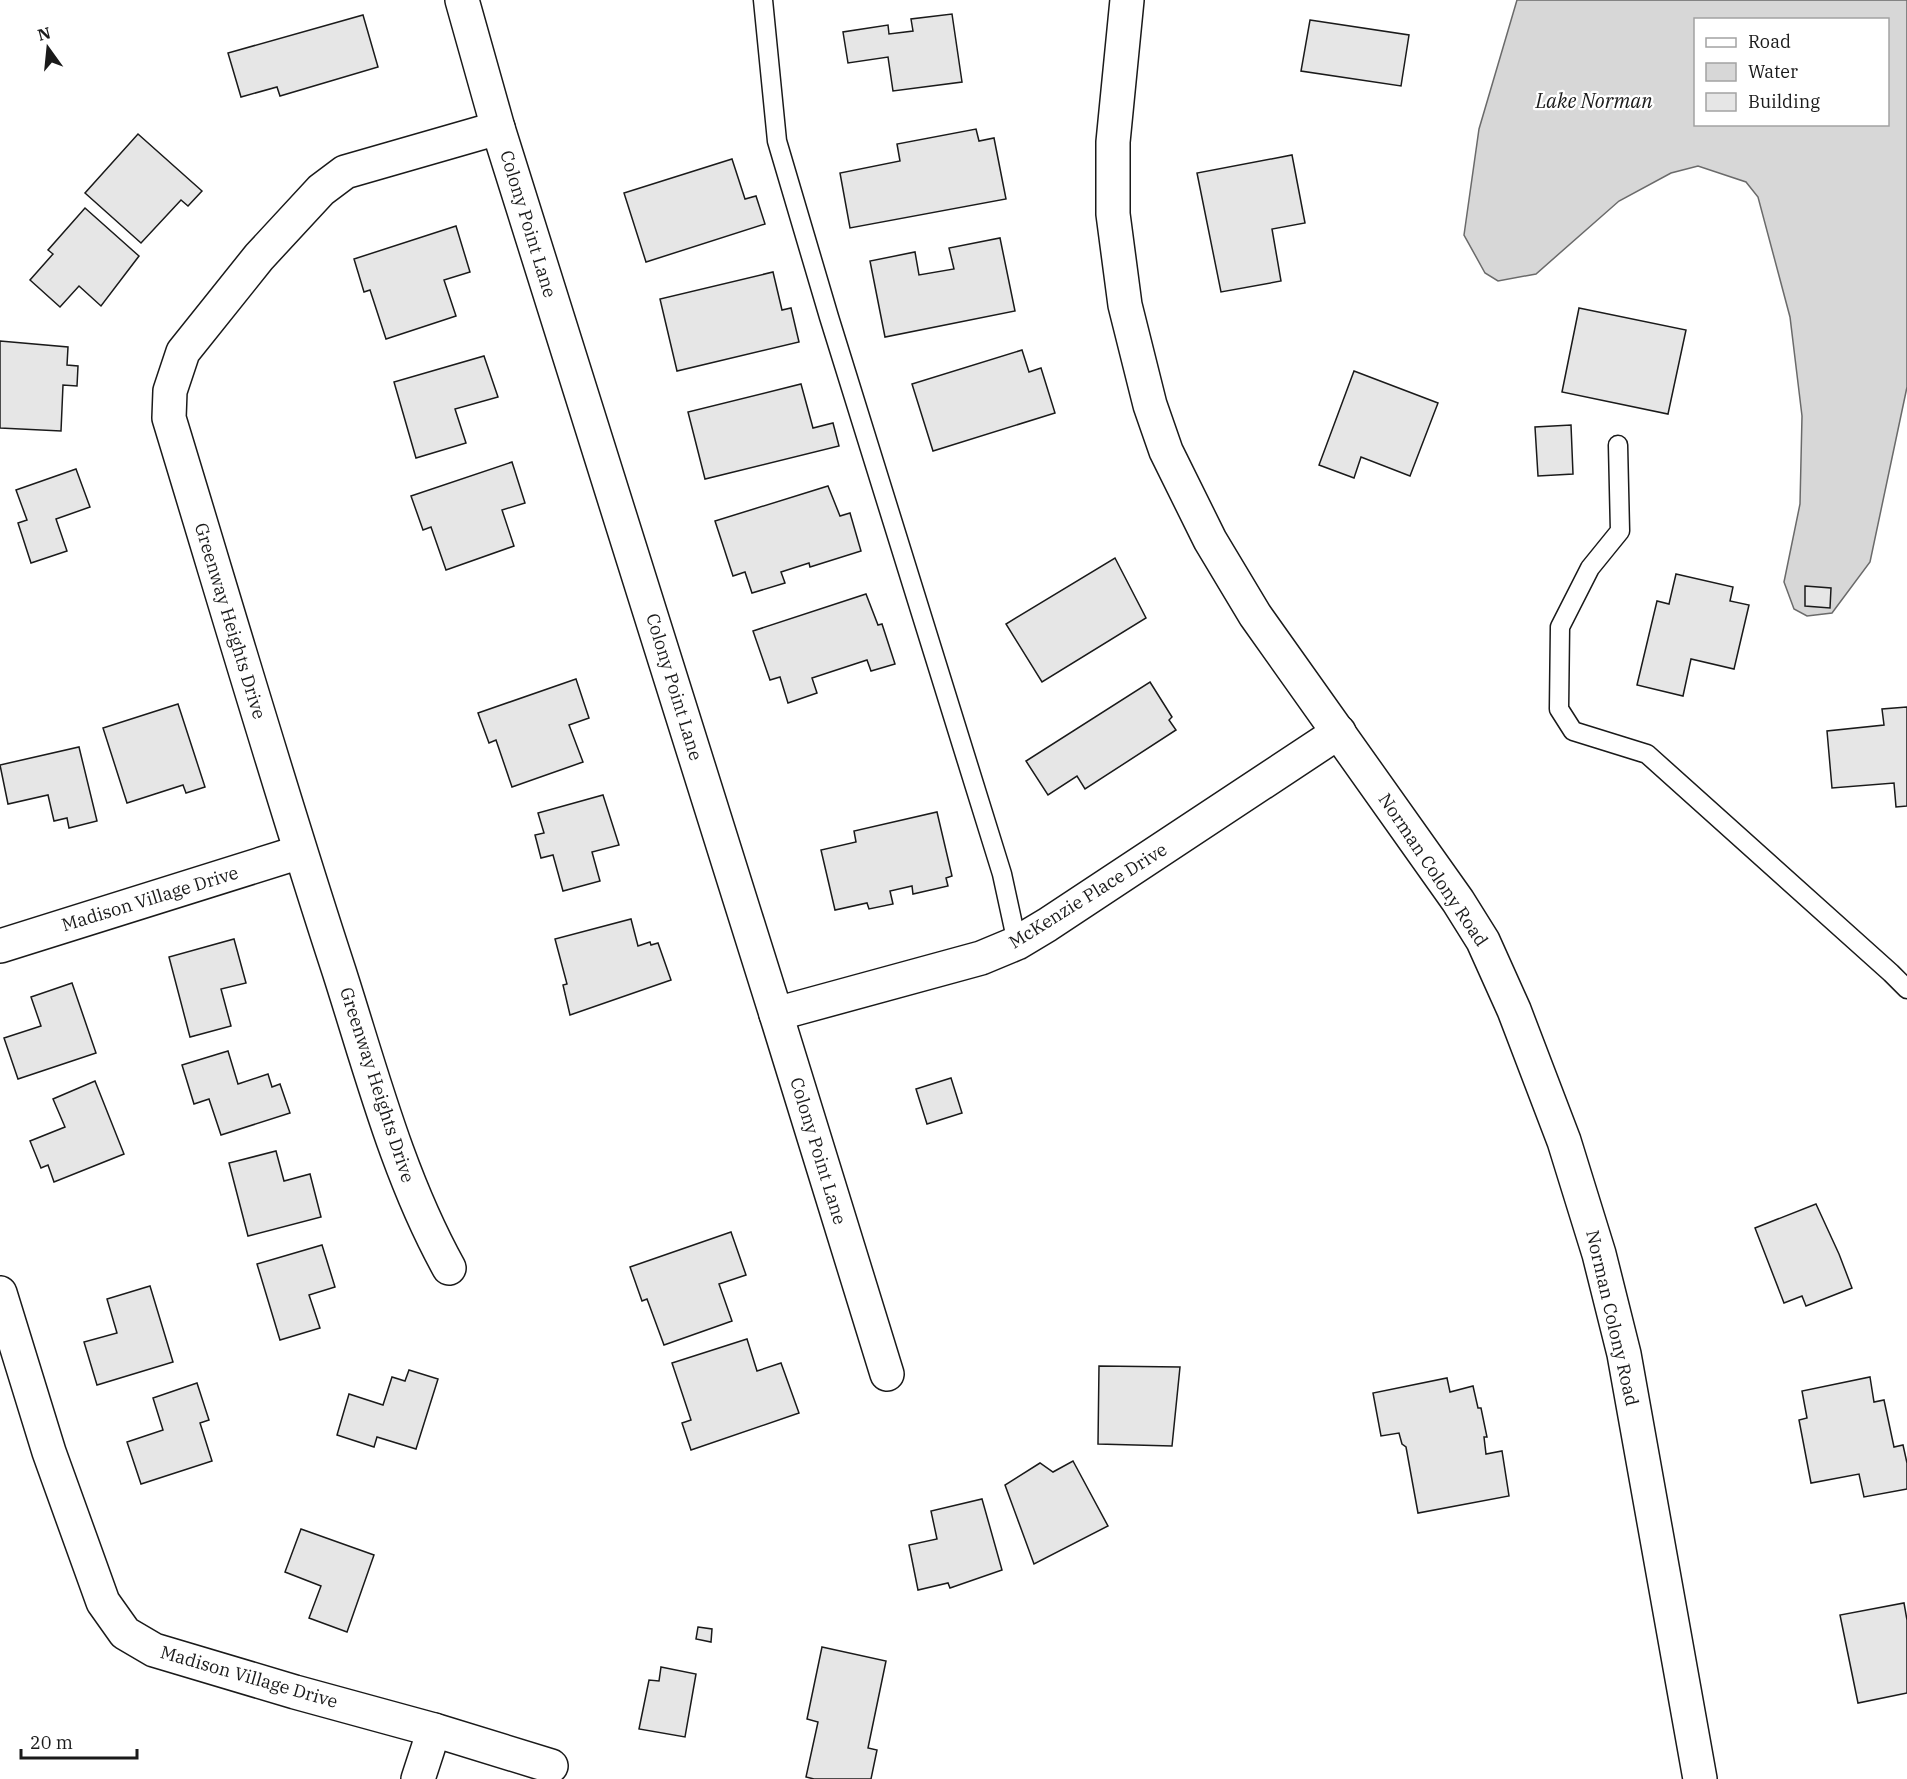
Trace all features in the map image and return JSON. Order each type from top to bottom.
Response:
[{"type":"street","name":"Colony Point Lane","points":[[462,0],[498,128],[887,1374]]},
{"type":"street","name":"Norman Colony Road","points":[[1128,0],[1113,142],[1113,214],[1125,304],[1149,405],[1166,451],[1210,540],[1255,615],[1458,901],[1483,941],[1514,1010],[1564,1141],[1599,1254],[1624,1354],[1700,1779]]},
{"type":"street","name":"Greenway Heights Drive","points":[[449,1268],[433,1239],[413,1193],[300,852],[169,418],[170,391],[183,352],[259,257],[321,190],[345,172],[498,128]]},
{"type":"street","name":"McKenzie Place Drive","points":[[776,1014],[981,958],[1017,943],[1340,732]]},
{"type":"street","name":"Madison Village Drive","points":[[0,946],[300,852]]},
{"type":"street","name":"Madison Village Drive","points":[[0,1293],[49,1452],[103,1602],[125,1632],[154,1650],[551,1766]]},
{"type":"street","points":[[418,1779],[434,1730]]},
{"type":"lane","points":[[763,0],[777,141],[829,317],[1002,874],[1017,943]]},
{"type":"lane","points":[[1618,445],[1620,531],[1590,568],[1560,627],[1559,709],[1573,731],[1647,754],[1892,973],[1907,989]]},
{"type":"water","name":"Lake Norman","points":[[1517,0],[1907,0],[1907,387],[1870,562],[1832,613],[1807,616],[1794,609],[1784,582],[1800,504],[1802,416],[1790,317],[1758,197],[1746,182],[1698,166],[1671,173],[1619,201],[1536,274],[1498,281],[1485,273],[1464,235],[1479,129]]},
{"type":"building","points":[[952,14],[962,82],[893,91],[888,57],[848,63],[843,32],[888,25],[889,34],[913,31],[911,19]]},
{"type":"building","points":[[363,15],[378,67],[280,96],[277,87],[241,97],[228,53]]},
{"type":"building","points":[[1310,20],[1409,35],[1401,86],[1301,71]]},
{"type":"building","points":[[976,129],[979,141],[994,138],[1006,199],[850,228],[840,173],[900,161],[897,144]]},
{"type":"building","points":[[138,134],[202,191],[188,206],[181,200],[141,243],[85,193]]},
{"type":"building","points":[[1292,155],[1305,223],[1272,229],[1281,281],[1221,292],[1197,173]]},
{"type":"building","points":[[732,159],[745,199],[756,196],[765,224],[646,262],[624,193]]},
{"type":"building","points":[[85,208],[139,256],[101,306],[79,286],[60,307],[30,280],[53,254],[48,250]]},
{"type":"building","points":[[456,226],[470,272],[444,280],[456,316],[386,339],[370,290],[364,292],[354,259]]},
{"type":"building","points":[[1000,238],[1015,311],[885,337],[870,261],[915,252],[919,275],[954,269],[949,248]]},
{"type":"building","points":[[773,272],[782,310],[791,308],[799,342],[677,371],[660,299]]},
{"type":"building","points":[[1579,308],[1686,330],[1668,414],[1562,392]]},
{"type":"building","points":[[0,341],[68,347],[67,365],[78,366],[77,386],[63,385],[61,431],[0,428]]},
{"type":"building","points":[[1022,350],[1029,372],[1041,368],[1055,413],[933,451],[912,384]]},
{"type":"building","points":[[484,356],[498,397],[455,409],[466,443],[416,458],[394,382]]},
{"type":"building","points":[[1354,371],[1438,403],[1410,476],[1361,457],[1354,478],[1319,465]]},
{"type":"building","points":[[801,384],[813,428],[833,423],[839,446],[705,479],[688,412]]},
{"type":"building","points":[[1571,425],[1573,474],[1538,476],[1535,427]]},
{"type":"building","points":[[512,462],[525,503],[502,510],[514,546],[446,570],[431,527],[423,530],[411,496]]},
{"type":"building","points":[[76,469],[90,507],[56,519],[67,551],[31,563],[18,523],[27,520],[16,490]]},
{"type":"building","points":[[828,486],[840,516],[850,513],[861,551],[810,567],[809,563],[781,572],[785,583],[752,593],[745,572],[733,576],[715,521]]},
{"type":"building","points":[[1115,558],[1146,618],[1042,682],[1006,624]]},
{"type":"building","points":[[1676,574],[1733,587],[1730,601],[1749,605],[1734,669],[1691,659],[1683,696],[1637,685],[1657,601],[1669,604]]},
{"type":"building","points":[[1805,586],[1831,588],[1830,608],[1805,606]]},
{"type":"building","points":[[866,594],[878,625],[882,624],[895,664],[871,671],[867,660],[812,678],[817,693],[788,703],[780,677],[770,680],[753,631]]},
{"type":"building","points":[[576,679],[589,718],[569,725],[583,762],[512,787],[496,740],[489,743],[478,713]]},
{"type":"building","points":[[1150,682],[1172,717],[1169,720],[1176,730],[1085,789],[1077,776],[1048,795],[1026,761]]},
{"type":"building","points":[[178,704],[205,787],[186,793],[183,785],[127,803],[103,728]]},
{"type":"building","points":[[1907,707],[1907,806],[1896,807],[1894,783],[1832,788],[1827,731],[1884,725],[1882,709]]},
{"type":"building","points":[[79,747],[97,821],[69,828],[67,818],[54,821],[48,795],[8,804],[0,765]]},
{"type":"building","points":[[603,795],[619,845],[592,852],[600,881],[563,891],[553,855],[541,858],[535,835],[544,833],[538,813]]},
{"type":"building","points":[[937,812],[952,876],[946,878],[948,886],[913,894],[912,886],[890,891],[893,904],[869,909],[867,903],[835,910],[821,850],[856,842],[854,831]]},
{"type":"building","points":[[631,919],[638,946],[650,942],[651,945],[658,943],[671,980],[570,1015],[563,985],[567,984],[555,939]]},
{"type":"building","points":[[234,939],[246,983],[221,989],[231,1026],[190,1037],[169,957]]},
{"type":"building","points":[[72,983],[96,1053],[18,1079],[4,1038],[41,1026],[31,997]]},
{"type":"building","points":[[228,1051],[238,1084],[268,1074],[272,1087],[280,1084],[290,1113],[221,1135],[209,1099],[194,1104],[182,1065]]},
{"type":"building","points":[[951,1078],[962,1113],[927,1124],[916,1089]]},
{"type":"building","points":[[95,1081],[124,1154],[54,1182],[48,1165],[41,1168],[30,1141],[65,1127],[53,1099]]},
{"type":"building","points":[[276,1151],[284,1181],[310,1174],[321,1217],[248,1236],[229,1163]]},
{"type":"building","points":[[1816,1204],[1852,1288],[1806,1306],[1802,1296],[1784,1303],[1755,1228]]},
{"type":"building","points":[[731,1232],[746,1275],[719,1284],[732,1321],[664,1345],[647,1299],[642,1301],[630,1267]]},
{"type":"building","points":[[322,1245],[335,1287],[309,1295],[320,1328],[280,1340],[257,1264]]},
{"type":"building","points":[[150,1286],[173,1362],[97,1385],[84,1342],[117,1333],[107,1299]]},
{"type":"building","points":[[747,1339],[757,1371],[781,1363],[799,1413],[691,1450],[682,1423],[691,1420],[672,1363]]},
{"type":"building","points":[[1099,1366],[1180,1367],[1172,1446],[1098,1444]]},
{"type":"building","points":[[409,1370],[438,1379],[416,1449],[377,1437],[374,1447],[337,1435],[349,1394],[383,1405],[392,1377],[405,1381]]},
{"type":"building","points":[[1870,1377],[1874,1402],[1884,1400],[1894,1447],[1903,1445],[1907,1463],[1907,1489],[1864,1497],[1859,1474],[1811,1483],[1799,1420],[1807,1418],[1802,1391]]},
{"type":"building","points":[[1447,1378],[1450,1392],[1473,1386],[1478,1408],[1481,1408],[1487,1437],[1484,1437],[1486,1454],[1502,1451],[1509,1496],[1418,1513],[1406,1447],[1402,1444],[1399,1433],[1381,1436],[1373,1393]]},
{"type":"building","points":[[197,1383],[209,1420],[200,1423],[212,1461],[141,1484],[127,1442],[163,1430],[153,1398]]},
{"type":"building","points":[[1073,1461],[1108,1526],[1034,1564],[1005,1485],[1040,1463],[1053,1472]]},
{"type":"building","points":[[982,1499],[1002,1570],[950,1588],[948,1583],[918,1590],[909,1545],[937,1539],[931,1511]]},
{"type":"building","points":[[301,1529],[374,1555],[347,1632],[309,1618],[321,1586],[285,1572]]},
{"type":"building","points":[[1904,1603],[1907,1620],[1907,1693],[1858,1703],[1840,1615]]},
{"type":"building","points":[[698,1627],[712,1629],[711,1642],[696,1639]]},
{"type":"building","points":[[822,1647],[886,1661],[868,1748],[877,1750],[871,1779],[806,1777],[818,1722],[807,1719]]},
{"type":"building","points":[[661,1667],[696,1674],[685,1737],[639,1729],[649,1680],[659,1681]]}]
